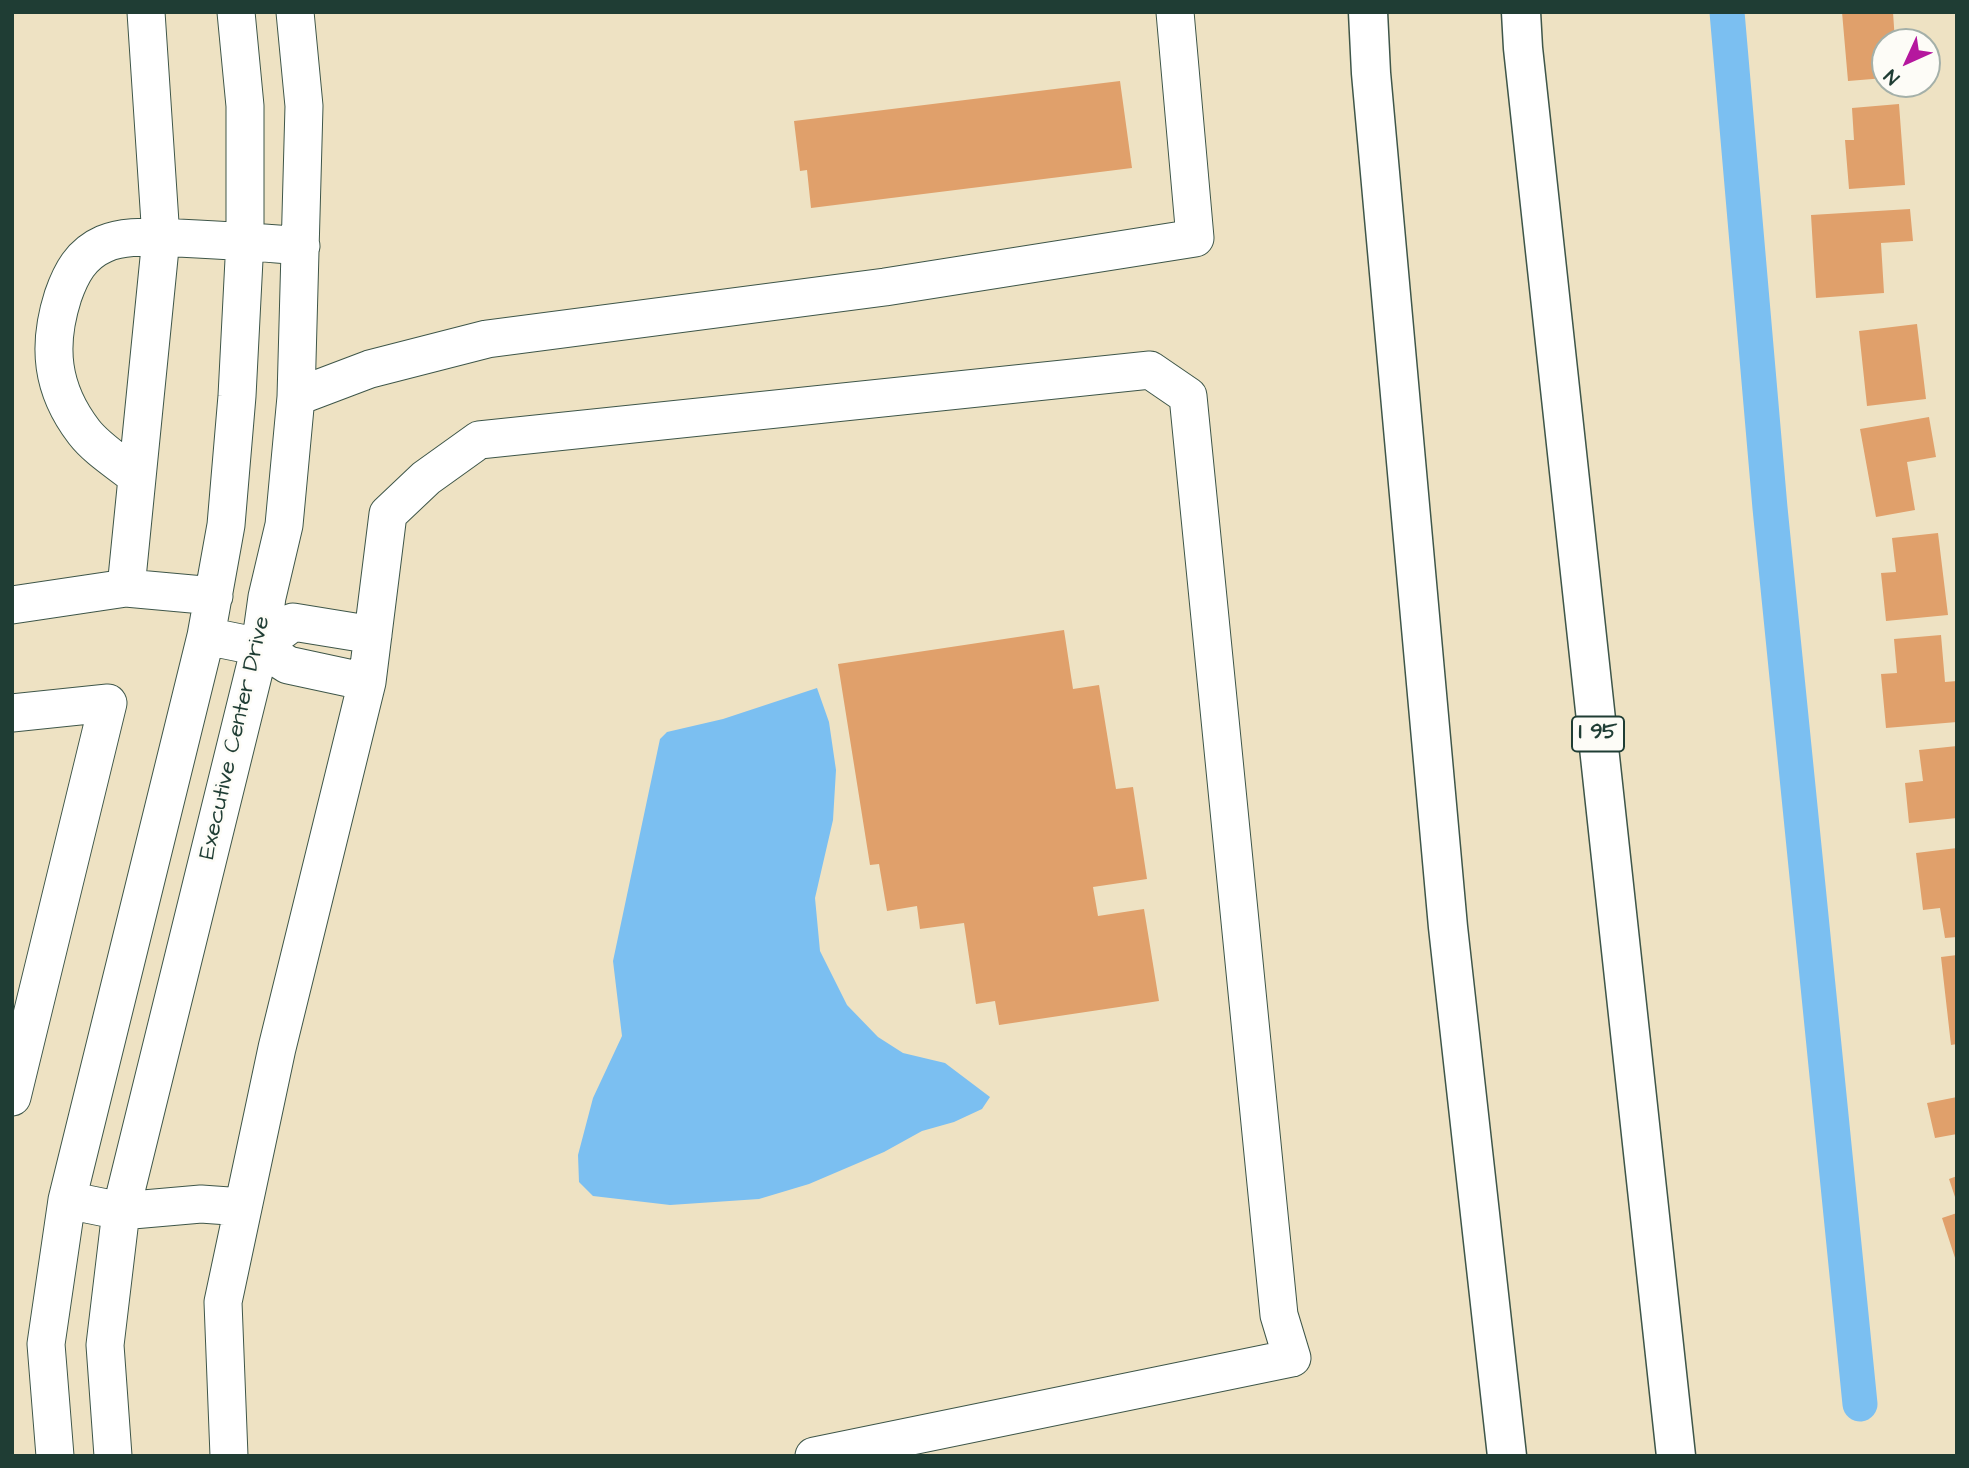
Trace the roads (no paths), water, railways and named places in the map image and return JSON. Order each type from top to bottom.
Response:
[{"type":"highway","points":[[1368,12],[1371,73],[1448,927],[1507,1456]]},
{"type":"highway","name":"I 95","points":[[1521,12],[1524,62],[1676,1456]]},
{"type":"street","points":[[126,587],[161,238],[146,12]]},
{"type":"street","points":[[55,1456],[47,1344],[67,1200],[206,636],[226,525],[246,240],[245,106],[236,12]]},
{"type":"street","name":"Executive Center Drive","points":[[113,1456],[105,1345],[121,1211],[260,647],[267,597],[284,525],[296,397],[301,246],[304,106],[295,12]]},
{"type":"street","points":[[296,397],[370,369],[487,339],[885,287],[1195,239],[1175,12]]},
{"type":"street","points":[[137,477],[85,434],[64,401],[54,363],[54,323],[75,268],[88,253],[106,243],[126,239],[246,240],[301,246]]},
{"type":"street","points":[[229,1456],[223,1302],[277,1048],[367,682],[388,514],[426,478],[478,440],[1150,370],[1188,396],[1279,1315],[1292,1358],[814,1456]]},
{"type":"street","points":[[12,605],[126,587],[214,596]]},
{"type":"street","points":[[260,647],[293,622],[373,635]]},
{"type":"street","points":[[206,636],[260,647],[288,665],[367,682]]},
{"type":"street","points":[[12,713],[108,703],[20,1029],[12,1097]]},
{"type":"street","points":[[67,1200],[121,1211],[201,1204],[243,1207]]},
{"type":"water","points":[[817,688],[829,722],[836,770],[833,820],[815,898],[820,951],[847,1005],[878,1037],[903,1053],[945,1063],[990,1097],[982,1109],[954,1122],[922,1131],[884,1152],[809,1184],[759,1199],[670,1205],[593,1196],[579,1182],[578,1155],[593,1098],[622,1036],[613,961],[660,739],[667,732],[723,719]]},
{"type":"waterway","points":[[1727,12],[1770,508],[1860,1404]]}]
